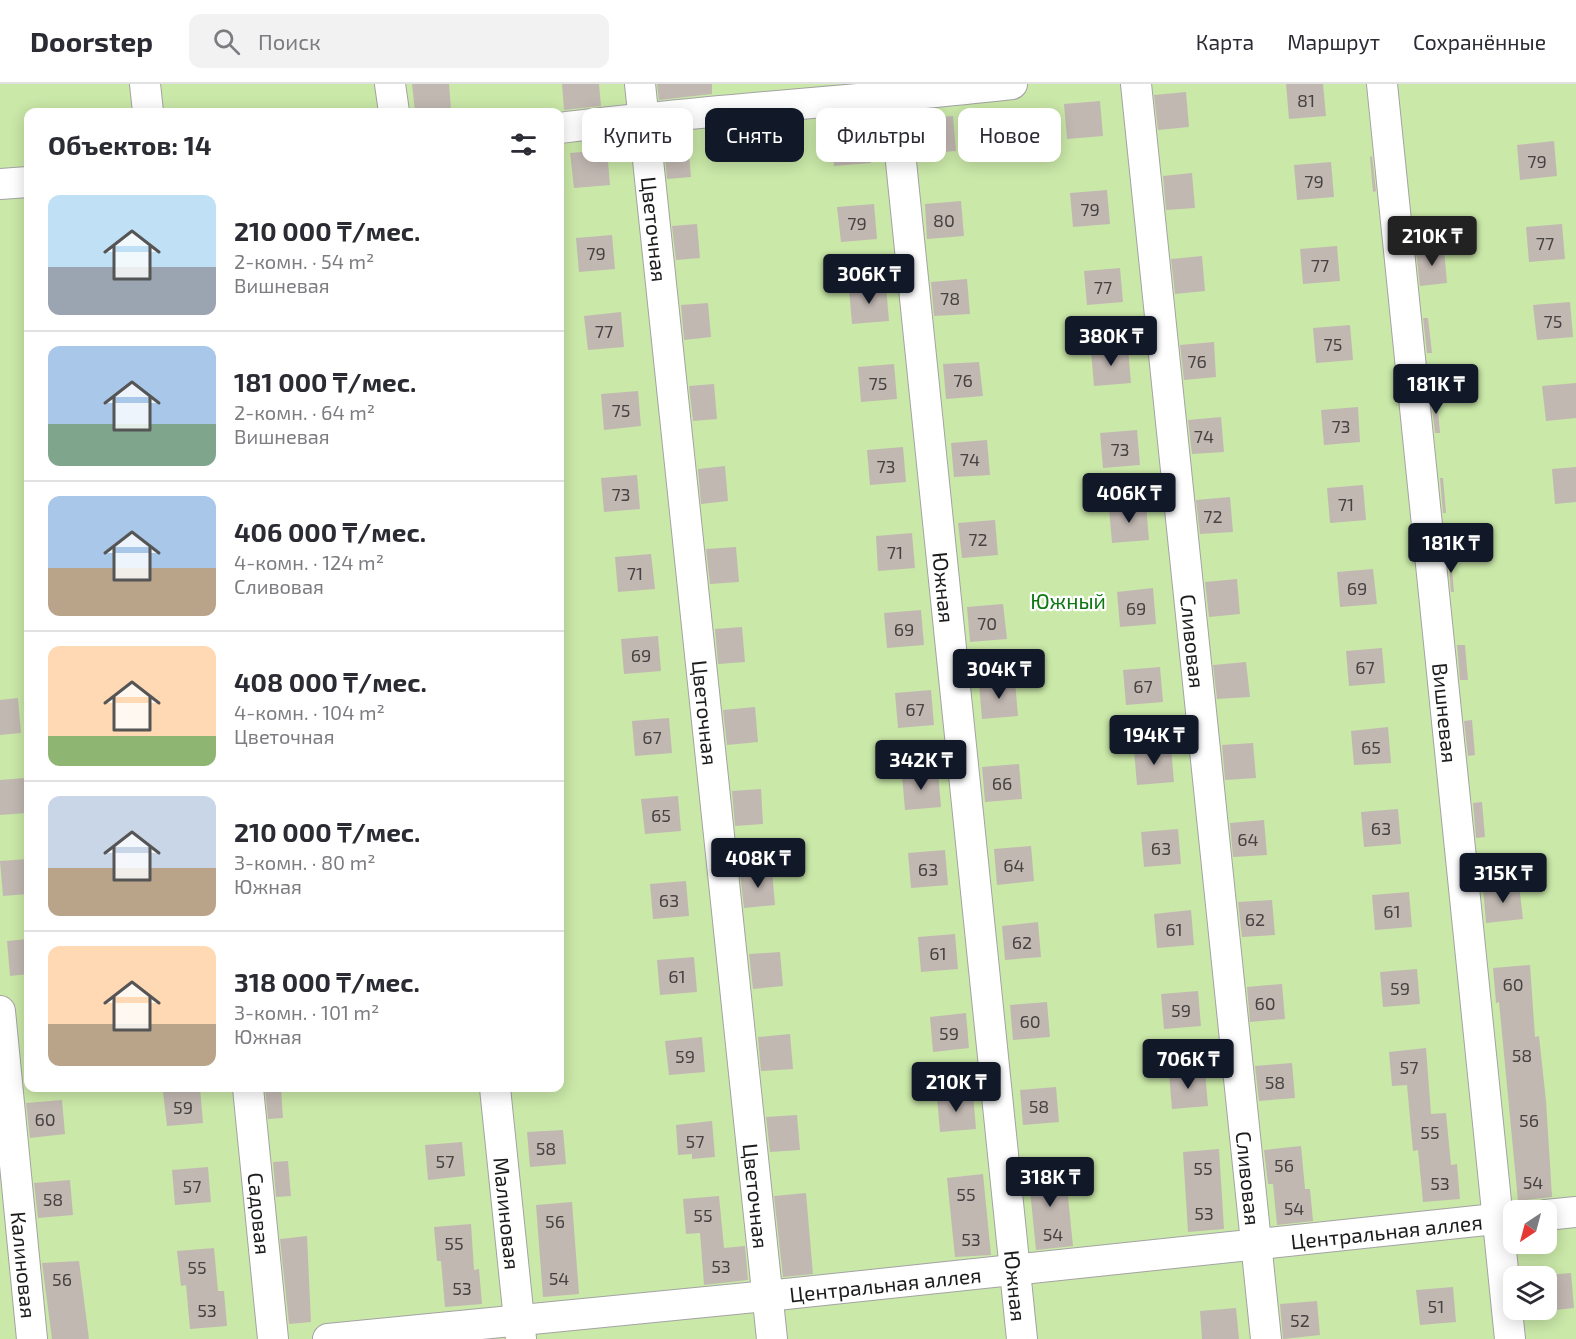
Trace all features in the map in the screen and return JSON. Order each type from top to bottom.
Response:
[{"type":"street","points":[[145,84],[148,108]]},
{"type":"street","points":[[390,84],[393,108]]},
{"type":"street","name":"Цветочная","points":[[640,84],[642,108]]},
{"type":"street","points":[[693,112],[894,90],[1012,84]]},
{"type":"street","name":"Сливовая","points":[[1136,84],[1266,1339]]},
{"type":"street","name":"Вишневая","points":[[1382,84],[1504,1200]]},
{"type":"street","name":"Южная","points":[[894,90],[1022,1339]]},
{"type":"street","points":[[564,127],[582,125]]},
{"type":"street","name":"Цветочная","points":[[648,162],[772,1339]]},
{"type":"street","points":[[0,184],[24,182]]},
{"type":"street","name":"Калиновая","points":[[0,1011],[32,1339]]},
{"type":"street","name":"Садовая","points":[[248,1092],[273,1339]]},
{"type":"street","name":"Малиновая","points":[[495,1092],[520,1329]]},
{"type":"street","points":[[1557,1214],[1576,1212]]},
{"type":"street","name":"Центральная аллея","points":[[328,1339],[520,1329],[767,1296],[1503,1218]]},
{"type":"street","name":"Вишневая","points":[[1507,1254],[1510,1339]]},
{"type":"green space","name":"Южный","points":[[0,84],[1576,84],[1576,1339],[0,1339]]},
{"type":"building","points":[[412,84],[449,84],[451,108],[415,108]]},
{"type":"building","points":[[562,84],[599,84],[601,106],[564,110]]},
{"type":"building","points":[[657,84],[712,84],[712,94],[659,100]]},
{"type":"building","points":[[1286,84],[1323,84],[1326,116],[1289,119]]},
{"type":"building","points":[[1186,92],[1189,127],[1158,130],[1154,95]]},
{"type":"building","points":[[1100,101],[1103,136],[1067,139],[1064,104]]},
{"type":"building","points":[[953,116],[956,151],[946,152],[946,117]]},
{"type":"building","points":[[1554,141],[1557,176],[1520,180],[1517,145]]},
{"type":"building","points":[[582,152],[582,162],[608,162],[610,185],[574,188],[570,153]]},
{"type":"building","points":[[1372,156],[1376,191],[1373,192],[1370,157]]},
{"type":"building","points":[[666,162],[690,162],[691,177],[667,179]]},
{"type":"building","points":[[834,162],[871,162],[871,163],[834,166]]},
{"type":"building","points":[[1331,162],[1334,197],[1297,200],[1294,165]]},
{"type":"building","points":[[1192,173],[1195,208],[1166,210],[1163,176]]},
{"type":"building","points":[[1107,190],[1110,224],[1073,227],[1070,193]]},
{"type":"building","points":[[961,201],[964,236],[927,239],[925,204]]},
{"type":"building","points":[[874,204],[877,239],[841,242],[837,207]]},
{"type":"building","points":[[697,224],[700,258],[676,260],[672,226]]},
{"type":"building","points":[[1562,224],[1565,259],[1529,262],[1526,227]]},
{"type":"building","points":[[612,235],[615,269],[579,272],[576,238]]},
{"type":"building","points":[[1337,246],[1340,281],[1303,284],[1300,249]]},
{"type":"building","points":[[1444,249],[1447,283],[1420,286],[1416,251]]},
{"type":"building","points":[[1202,256],[1205,291],[1175,294],[1171,259]]},
{"type":"building","points":[[1120,268],[1123,302],[1087,305],[1084,271]]},
{"type":"building","points":[[967,279],[970,314],[934,316],[931,282]]},
{"type":"building","points":[[886,286],[889,321],[852,324],[849,289]]},
{"type":"building","points":[[1570,302],[1573,337],[1537,340],[1533,305]]},
{"type":"building","points":[[708,303],[711,337],[684,340],[681,305]]},
{"type":"building","points":[[621,312],[624,347],[588,350],[584,316]]},
{"type":"building","points":[[1423,318],[1428,318],[1432,353],[1427,353]]},
{"type":"building","points":[[1350,325],[1353,360],[1316,363],[1313,328]]},
{"type":"building","points":[[1214,342],[1216,377],[1184,380],[1180,345]]},
{"type":"building","points":[[1128,348],[1131,383],[1094,386],[1091,351]]},
{"type":"building","points":[[979,362],[983,396],[946,399],[943,364]]},
{"type":"building","points":[[894,364],[897,399],[861,402],[858,367]]},
{"type":"building","points":[[1576,383],[1576,418],[1546,421],[1542,386]]},
{"type":"building","points":[[714,384],[717,419],[693,421],[689,386]]},
{"type":"building","points":[[638,391],[641,426],[604,430],[601,394]]},
{"type":"building","points":[[1431,398],[1437,398],[1440,433],[1435,433]]},
{"type":"building","points":[[1358,407],[1360,442],[1324,445],[1321,410]]},
{"type":"building","points":[[1221,417],[1224,452],[1192,454],[1188,420]]},
{"type":"building","points":[[1137,430],[1140,465],[1103,468],[1100,433]]},
{"type":"building","points":[[987,440],[990,475],[954,477],[951,443]]},
{"type":"building","points":[[903,447],[906,482],[870,485],[867,450]]},
{"type":"building","points":[[725,466],[728,501],[701,504],[698,469]]},
{"type":"building","points":[[1576,467],[1576,502],[1555,504],[1552,469]]},
{"type":"building","points":[[637,475],[640,509],[604,512],[601,478]]},
{"type":"building","points":[[1440,478],[1443,478],[1446,513],[1443,513]]},
{"type":"building","points":[[1363,485],[1366,520],[1330,523],[1327,488]]},
{"type":"building","points":[[1230,497],[1233,532],[1200,534],[1196,500]]},
{"type":"building","points":[[1146,505],[1149,540],[1112,543],[1109,508]]},
{"type":"building","points":[[995,520],[998,555],[962,558],[958,523]]},
{"type":"building","points":[[912,533],[915,568],[878,571],[876,536]]},
{"type":"building","points":[[736,547],[739,582],[710,584],[706,549]]},
{"type":"building","points":[[651,554],[655,589],[618,592],[615,557]]},
{"type":"building","points":[[1448,557],[1451,557],[1454,592],[1451,592]]},
{"type":"building","points":[[1373,569],[1377,604],[1340,607],[1337,572]]},
{"type":"building","points":[[1237,579],[1240,614],[1209,617],[1205,582]]},
{"type":"building","points":[[1153,588],[1156,624],[1120,627],[1117,592]]},
{"type":"building","points":[[1003,604],[1007,639],[970,642],[967,607]]},
{"type":"building","points":[[921,610],[924,645],[887,648],[884,613]]},
{"type":"building","points":[[742,627],[745,662],[718,664],[715,629]]},
{"type":"building","points":[[658,636],[661,671],[624,674],[621,639]]},
{"type":"building","points":[[1457,645],[1465,645],[1468,680],[1460,680]]},
{"type":"building","points":[[1382,648],[1385,683],[1349,686],[1346,651]]},
{"type":"building","points":[[1246,662],[1250,697],[1217,699],[1213,665]]},
{"type":"building","points":[[1160,667],[1163,702],[1126,705],[1123,670]]},
{"type":"building","points":[[1015,681],[1018,716],[982,719],[979,684]]},
{"type":"building","points":[[931,690],[934,725],[898,728],[895,693]]},
{"type":"building","points":[[18,698],[21,733],[0,735],[0,700]]},
{"type":"building","points":[[755,707],[758,742],[727,745],[723,710]]},
{"type":"building","points":[[669,718],[672,753],[635,756],[632,721]]},
{"type":"building","points":[[1472,720],[1475,755],[1468,756],[1464,721]]},
{"type":"building","points":[[1388,727],[1391,763],[1354,765],[1351,731]]},
{"type":"building","points":[[1253,743],[1256,778],[1225,780],[1222,745]]},
{"type":"building","points":[[1171,747],[1174,782],[1137,785],[1134,750]]},
{"type":"building","points":[[1019,764],[1022,799],[985,802],[982,767]]},
{"type":"building","points":[[938,772],[941,807],[905,810],[902,775]]},
{"type":"building","points":[[24,778],[24,813],[0,815],[0,780]]},
{"type":"building","points":[[761,789],[763,824],[735,826],[732,791]]},
{"type":"building","points":[[678,796],[681,831],[645,834],[641,799]]},
{"type":"building","points":[[1482,802],[1485,837],[1476,838],[1473,803]]},
{"type":"building","points":[[1398,809],[1401,844],[1364,847],[1361,812]]},
{"type":"building","points":[[1264,820],[1267,855],[1233,857],[1230,823]]},
{"type":"building","points":[[1178,829],[1181,864],[1144,867],[1141,832]]},
{"type":"building","points":[[1031,846],[1034,881],[997,885],[994,849]]},
{"type":"building","points":[[945,850],[948,885],[911,888],[908,853]]},
{"type":"building","points":[[24,859],[24,894],[3,896],[0,861]]},
{"type":"building","points":[[772,871],[775,905],[744,908],[740,873]]},
{"type":"building","points":[[686,881],[689,916],[653,919],[650,884]]},
{"type":"building","points":[[1519,885],[1523,919],[1486,923],[1483,888]]},
{"type":"building","points":[[1409,892],[1412,927],[1375,930],[1372,895]]},
{"type":"building","points":[[1272,900],[1275,935],[1242,937],[1238,902]]},
{"type":"building","points":[[1191,910],[1194,945],[1157,948],[1154,914]]},
{"type":"building","points":[[1038,922],[1041,957],[1005,960],[1002,926]]},
{"type":"building","points":[[955,934],[958,969],[921,972],[918,937]]},
{"type":"building","points":[[24,939],[24,974],[10,976],[7,941]]},
{"type":"building","points":[[780,952],[783,986],[753,989],[749,954]]},
{"type":"building","points":[[694,957],[697,992],[660,995],[657,960]]},
{"type":"building","points":[[1530,965],[1535,1037],[1539,1036],[1546,1101],[1552,1197],[1518,1200],[1499,1002],[1496,1003],[1493,968]]},
{"type":"building","points":[[1417,969],[1420,1004],[1383,1007],[1380,972]]},
{"type":"building","points":[[1282,984],[1285,1019],[1250,1022],[1247,987]]},
{"type":"building","points":[[1198,991],[1201,1026],[1164,1029],[1161,994]]},
{"type":"building","points":[[1047,1002],[1050,1037],[1013,1040],[1010,1005]]},
{"type":"building","points":[[966,1013],[969,1048],[933,1052],[930,1017]]},
{"type":"building","points":[[790,1034],[793,1069],[761,1071],[758,1037]]},
{"type":"building","points":[[702,1037],[705,1072],[669,1075],[665,1041]]},
{"type":"building","points":[[1426,1048],[1431,1114],[1446,1113],[1451,1165],[1457,1164],[1460,1199],[1423,1202],[1418,1150],[1413,1151],[1407,1085],[1392,1086],[1389,1052]]},
{"type":"building","points":[[1292,1063],[1295,1098],[1259,1101],[1255,1066]]},
{"type":"building","points":[[1205,1071],[1208,1106],[1172,1109],[1169,1074]]},
{"type":"building","points":[[1056,1087],[1059,1122],[1023,1125],[1020,1090]]},
{"type":"building","points":[[163,1092],[200,1092],[203,1123],[167,1126]]},
{"type":"building","points":[[265,1092],[281,1092],[283,1118],[268,1119]]},
{"type":"building","points":[[973,1094],[976,1129],[940,1132],[937,1097]]},
{"type":"building","points":[[62,1100],[65,1134],[30,1138],[26,1103]]},
{"type":"building","points":[[797,1115],[800,1150],[770,1152],[766,1117]]},
{"type":"building","points":[[712,1121],[715,1157],[692,1159],[692,1154],[678,1155],[676,1125]]},
{"type":"building","points":[[563,1130],[566,1164],[530,1167],[527,1132]]},
{"type":"building","points":[[462,1142],[465,1176],[428,1180],[425,1145]]},
{"type":"building","points":[[1301,1146],[1305,1189],[1310,1189],[1313,1221],[1277,1225],[1273,1184],[1268,1184],[1264,1150]]},
{"type":"building","points":[[1219,1149],[1224,1229],[1188,1232],[1183,1152]]},
{"type":"building","points":[[288,1161],[291,1196],[276,1197],[273,1162]]},
{"type":"building","points":[[208,1167],[211,1202],[175,1205],[172,1170]]},
{"type":"building","points":[[1065,1167],[1073,1246],[1036,1250],[1028,1170]]},
{"type":"building","points":[[983,1174],[991,1255],[955,1257],[947,1178]]},
{"type":"building","points":[[70,1180],[73,1215],[38,1218],[34,1183]]},
{"type":"building","points":[[806,1193],[813,1274],[783,1277],[774,1196]]},
{"type":"building","points":[[719,1196],[724,1248],[745,1246],[748,1280],[704,1285],[700,1233],[686,1234],[683,1199]]},
{"type":"building","points":[[572,1202],[579,1294],[543,1297],[536,1205]]},
{"type":"building","points":[[471,1224],[474,1270],[479,1269],[482,1304],[445,1307],[441,1261],[437,1261],[434,1227]]},
{"type":"building","points":[[307,1236],[311,1322],[289,1324],[280,1239]]},
{"type":"building","points":[[214,1248],[218,1291],[224,1291],[227,1326],[190,1329],[186,1285],[181,1286],[177,1251]]},
{"type":"building","points":[[79,1261],[89,1339],[52,1339],[42,1263]]},
{"type":"building","points":[[1571,1273],[1574,1308],[1557,1310],[1557,1274]]},
{"type":"building","points":[[1453,1287],[1456,1322],[1420,1325],[1416,1290]]},
{"type":"building","points":[[1317,1301],[1320,1335],[1283,1339],[1280,1304]]},
{"type":"building","points":[[1236,1308],[1239,1339],[1202,1339],[1200,1311]]}]
